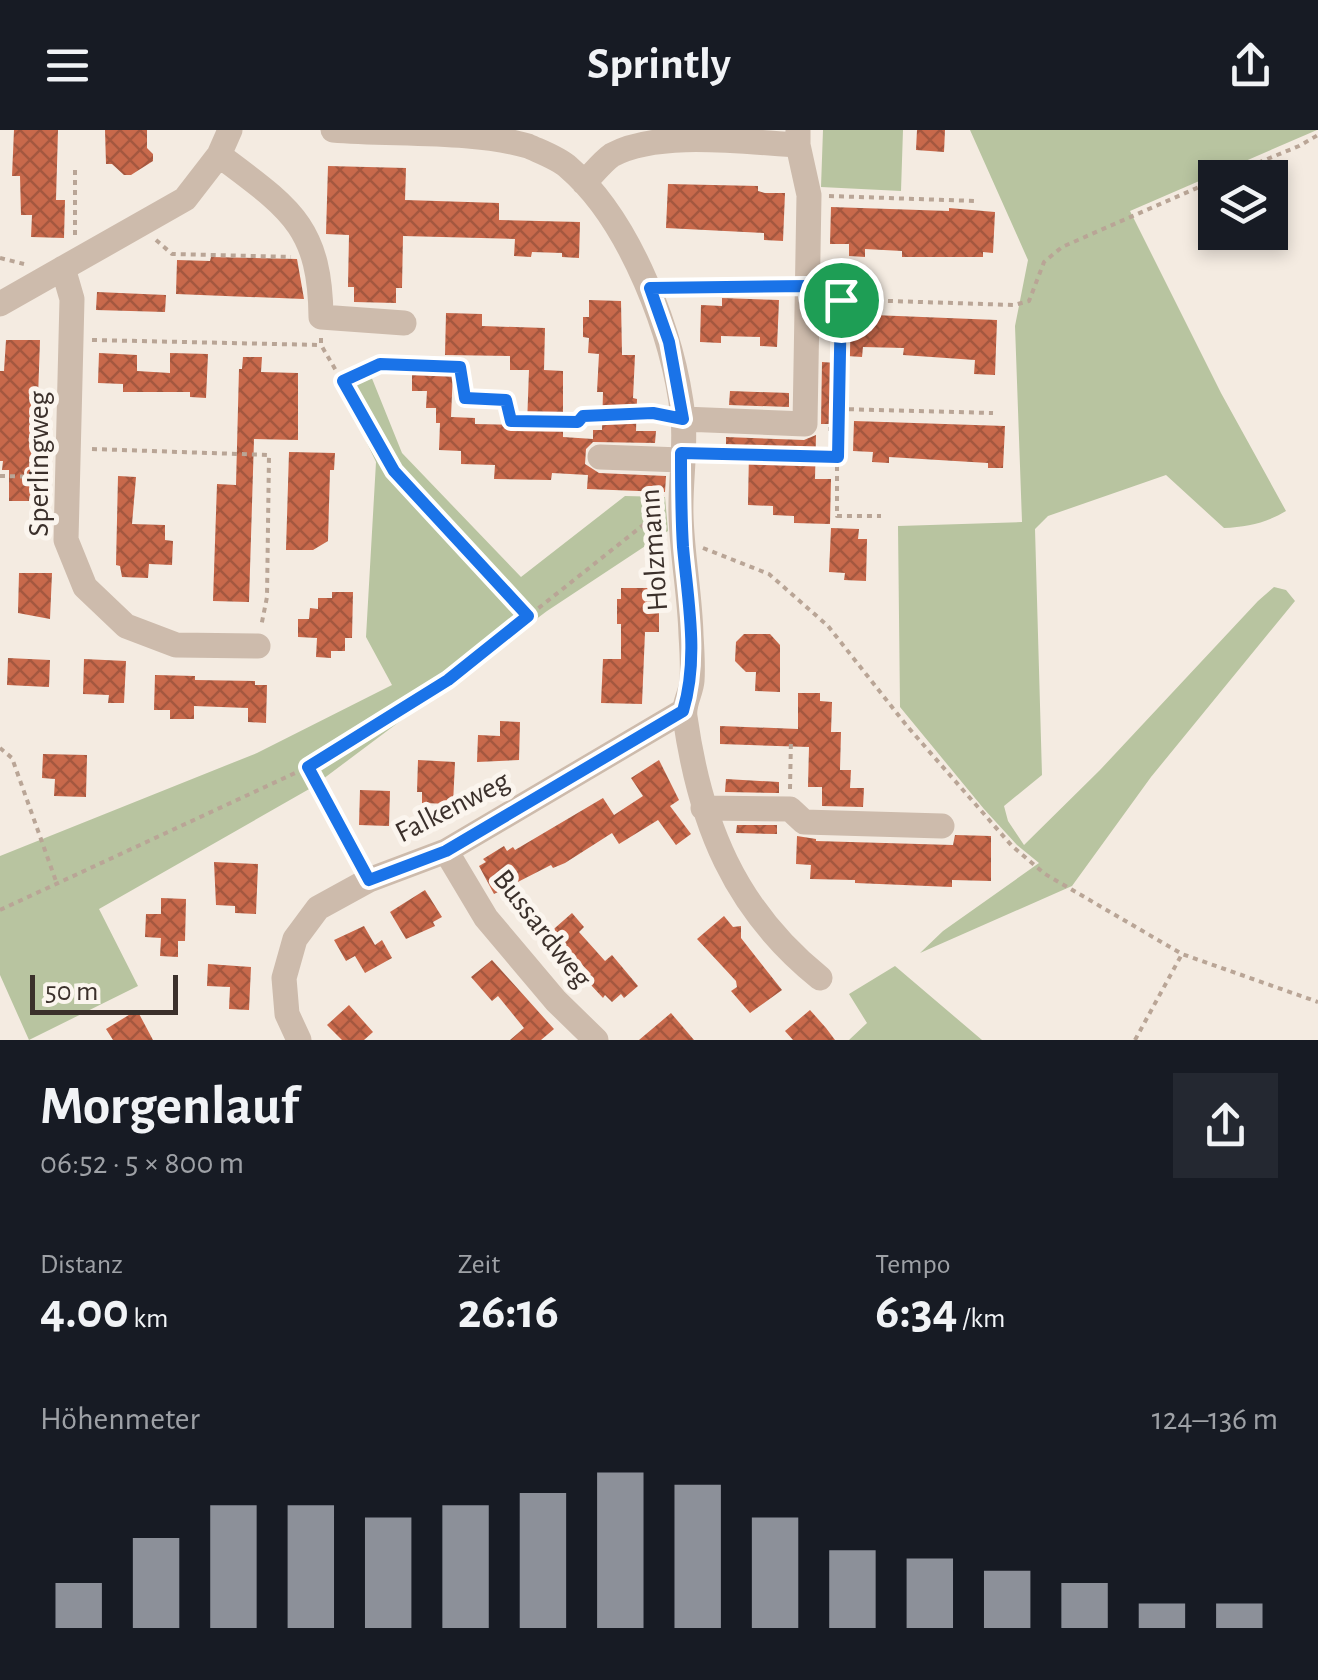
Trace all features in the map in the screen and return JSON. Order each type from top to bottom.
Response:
[{"type":"street","points":[[0,304],[185,199],[220,155],[230,130]]},
{"type":"street","name":"Holzmann","points":[[333,130],[486,136],[526,145],[565,164],[584,182],[622,236],[650,288],[669,342],[683,419],[683,547],[692,684],[683,711],[703,808],[723,861],[747,901],[792,956],[820,978]]},
{"type":"street","points":[[584,182],[612,155],[645,140],[798,138],[809,195],[805,424],[683,419]]},
{"type":"street","points":[[220,155],[290,212],[305,234],[320,277],[321,318],[404,323]]},
{"type":"street","name":"Sperlingweg","points":[[74,263],[66,540],[86,587],[126,626],[176,645],[258,646]]},
{"type":"street","points":[[600,457],[681,456]]},
{"type":"street","name":"Falkenweg","points":[[299,1040],[287,1014],[284,978],[294,939],[318,908],[369,880],[446,851],[683,711]]},
{"type":"street","points":[[703,808],[790,809],[804,822],[942,826]]},
{"type":"street","name":"Bussardweg","points":[[446,851],[486,918],[556,1001],[596,1040]]},
{"type":"path","points":[[1261,160],[1318,135]]},
{"type":"path","points":[[74,263],[75,170]]},
{"type":"path","points":[[650,288],[808,292],[841,300],[1014,305],[1029,301],[1044,262],[1062,248],[1198,188]]},
{"type":"path","points":[[809,195],[976,201]]},
{"type":"path","points":[[172,254],[315,257]]},
{"type":"path","points":[[841,300],[837,516],[881,516]]},
{"type":"path","points":[[72,339],[321,345],[394,471],[528,616]]},
{"type":"path","points":[[343,381],[380,364],[460,367],[465,398],[506,400],[511,421],[578,422],[583,416],[653,413],[683,419]]},
{"type":"path","points":[[840,409],[993,413]]},
{"type":"path","points":[[805,424],[812,429],[840,429]]},
{"type":"path","points":[[67,449],[269,455],[267,597],[258,646]]},
{"type":"path","points":[[681,456],[838,457]]},
{"type":"path","points":[[0,476],[66,477]]},
{"type":"path","points":[[0,910],[308,767],[448,680],[647,522]]},
{"type":"path","points":[[683,547],[710,548],[769,574],[828,626],[906,726],[1012,846],[1045,874],[1182,954],[1318,1002]]},
{"type":"path","points":[[790,809],[791,739]]},
{"type":"path","points":[[0,748],[12,758],[58,885]]},
{"type":"path","points":[[308,767],[369,880]]},
{"type":"path","points":[[1135,1040],[1182,954]]},
{"type":"green space","points":[[823,130],[903,130],[901,191],[821,187]]},
{"type":"green space","points":[[970,130],[1317,130],[1248,160],[1198,160],[1198,182],[1130,211],[1221,393],[1286,511],[1256,524],[1224,528],[1166,475],[1048,516],[1035,529],[1042,775],[1004,806],[1008,821],[1024,845],[1258,601],[1274,587],[1286,590],[1295,601],[1151,777],[1072,886],[920,953],[943,931],[1039,863],[984,809],[900,707],[898,526],[1022,522],[1015,326],[1028,260]]},
{"type":"green space","points":[[371,376],[402,453],[521,577],[625,496],[665,497],[668,531],[547,611],[311,788],[99,909],[138,986],[29,1040],[0,975],[0,856],[257,753],[392,685],[366,637],[376,462],[343,393],[344,388]]},
{"type":"green space","points":[[895,966],[982,1040],[849,1040],[867,1023],[849,994]]},
{"type":"building","points":[[14,130],[58,130],[56,200],[65,200],[64,238],[31,237],[32,215],[21,215],[20,176],[12,176]]},
{"type":"building","points":[[105,130],[147,130],[147,148],[153,161],[131,175],[106,164]]},
{"type":"building","points":[[917,130],[945,130],[944,152],[916,150]]},
{"type":"building","points":[[328,166],[406,168],[405,200],[499,203],[499,220],[580,222],[579,258],[532,252],[531,257],[514,256],[515,239],[403,236],[402,288],[396,288],[396,303],[354,302],[354,287],[348,287],[349,235],[326,234]]},
{"type":"building","points":[[668,184],[758,186],[758,191],[765,193],[785,193],[783,241],[764,240],[764,233],[666,228]]},
{"type":"building","points":[[831,207],[995,212],[993,253],[983,252],[983,257],[902,257],[902,251],[865,249],[865,257],[849,256],[849,244],[830,244]]},
{"type":"building","points":[[211,257],[297,259],[304,299],[176,294],[177,260],[210,261]]},
{"type":"building","points":[[97,292],[166,295],[165,312],[96,310]]},
{"type":"building","points":[[722,298],[779,300],[777,347],[760,346],[760,337],[721,336],[721,343],[700,342],[701,305],[722,306]]},
{"type":"building","points":[[589,300],[621,301],[622,355],[635,355],[636,431],[656,431],[655,443],[593,442],[586,449],[585,464],[599,473],[666,476],[665,492],[587,489],[588,475],[552,473],[551,480],[494,479],[495,465],[461,464],[461,451],[439,450],[436,408],[426,408],[427,391],[412,391],[412,370],[453,371],[451,417],[475,418],[475,424],[527,425],[529,370],[510,370],[510,356],[445,355],[446,313],[482,314],[482,326],[545,328],[544,370],[563,371],[563,437],[593,439],[593,430],[602,430],[603,392],[597,392],[599,354],[588,353],[589,338],[583,337],[583,317],[589,317]]},
{"type":"building","points":[[848,314],[997,320],[995,375],[974,374],[975,360],[903,355],[904,348],[863,347],[862,357],[847,356]]},
{"type":"building","points":[[6,340],[40,340],[35,484],[43,484],[43,501],[9,501],[9,470],[2,470],[0,461],[0,371],[4,371]]},
{"type":"building","points":[[99,353],[137,355],[137,371],[170,373],[170,353],[208,354],[206,398],[190,397],[190,392],[123,392],[123,384],[98,383]]},
{"type":"building","points":[[243,357],[262,357],[261,372],[298,373],[298,440],[254,439],[249,602],[213,601],[217,484],[236,485],[239,369]]},
{"type":"building","points":[[822,362],[836,363],[834,424],[821,424]]},
{"type":"building","points":[[730,391],[789,393],[789,407],[729,405]]},
{"type":"building","points":[[854,421],[1005,426],[1003,468],[988,468],[988,463],[889,457],[889,463],[872,462],[873,452],[853,451]]},
{"type":"building","points":[[816,435],[815,479],[831,479],[830,524],[794,523],[794,516],[773,515],[773,506],[748,505],[749,451],[726,450],[726,437],[804,440]]},
{"type":"building","points":[[289,452],[335,453],[334,470],[330,470],[328,541],[313,550],[286,550]]},
{"type":"building","points":[[118,476],[136,477],[132,524],[165,525],[165,540],[173,541],[172,565],[149,564],[148,578],[122,577],[120,566],[116,565]]},
{"type":"building","points":[[831,528],[859,529],[858,539],[867,539],[866,581],[844,580],[845,573],[829,572]]},
{"type":"building","points":[[19,573],[52,573],[50,619],[18,613]]},
{"type":"building","points":[[621,588],[659,588],[659,632],[645,632],[642,704],[601,703],[603,659],[621,659],[617,599],[621,599]]},
{"type":"building","points":[[332,592],[353,592],[352,638],[345,638],[345,651],[331,651],[331,658],[316,657],[317,638],[298,637],[298,619],[309,619],[310,608],[318,609],[318,598],[332,598]]},
{"type":"building","points":[[744,634],[770,634],[780,645],[780,692],[755,691],[756,672],[746,672],[735,661],[736,642]]},
{"type":"building","points":[[8,658],[50,660],[49,687],[7,685]]},
{"type":"building","points":[[84,659],[126,661],[124,703],[108,703],[109,695],[83,694]]},
{"type":"building","points":[[155,675],[267,685],[266,723],[248,722],[248,708],[194,706],[194,719],[170,719],[170,710],[154,710]]},
{"type":"building","points":[[798,693],[820,693],[820,701],[832,702],[831,732],[841,732],[840,770],[851,770],[850,788],[864,788],[863,807],[822,806],[822,787],[808,787],[809,747],[720,744],[720,726],[798,729]]},
{"type":"building","points":[[500,721],[520,722],[519,760],[477,762],[478,735],[500,736]]},
{"type":"building","points":[[43,754],[87,755],[86,797],[54,796],[55,779],[42,778]]},
{"type":"building","points":[[418,760],[455,762],[453,804],[422,803],[422,792],[417,792]]},
{"type":"building","points":[[659,760],[679,800],[670,806],[691,834],[676,845],[658,820],[619,844],[612,833],[565,863],[553,868],[551,865],[494,894],[479,866],[486,862],[483,859],[504,846],[507,851],[513,847],[515,850],[603,798],[614,815],[643,796],[631,778]]},
{"type":"building","points":[[726,779],[779,782],[779,793],[725,792]]},
{"type":"building","points":[[360,790],[390,791],[389,826],[359,825]]},
{"type":"building","points":[[737,825],[777,825],[777,834],[736,833]]},
{"type":"building","points":[[955,835],[991,836],[991,881],[952,880],[952,887],[855,883],[810,879],[811,865],[796,864],[797,836],[816,841],[953,845]]},
{"type":"building","points":[[214,862],[258,864],[256,914],[235,913],[235,906],[216,905]]},
{"type":"building","points":[[425,890],[442,917],[433,922],[435,926],[406,939],[390,912]]},
{"type":"building","points":[[161,898],[186,899],[185,941],[178,941],[178,957],[160,956],[161,938],[145,937],[146,914],[161,914]]},
{"type":"building","points":[[572,913],[584,927],[579,932],[605,961],[612,955],[638,986],[624,998],[621,994],[612,1002],[605,995],[603,998],[591,985],[591,974],[569,951],[564,955],[547,935]]},
{"type":"building","points":[[724,916],[733,927],[741,926],[741,938],[782,990],[750,1013],[731,991],[737,987],[736,981],[697,939]]},
{"type":"building","points":[[364,926],[375,945],[382,940],[392,958],[365,973],[355,956],[346,961],[334,940]]},
{"type":"building","points":[[492,960],[554,1029],[541,1040],[510,1040],[524,1028],[498,996],[492,1001],[471,977]]},
{"type":"building","points":[[208,964],[251,967],[249,1010],[229,1009],[230,987],[207,986]]},
{"type":"building","points":[[349,1005],[373,1032],[364,1040],[342,1040],[327,1025]]},
{"type":"building","points":[[137,1010],[153,1040],[113,1040],[106,1029]]},
{"type":"building","points":[[810,1010],[835,1040],[793,1040],[785,1031]]},
{"type":"building","points":[[671,1013],[694,1040],[639,1040]]},
{"type":"route","points":[[808,286],[808,298],[841,300],[838,457],[681,453],[692,684],[683,711],[446,851],[369,880],[308,767],[448,680],[528,616],[394,471],[343,381],[380,364],[460,367],[465,398],[506,400],[511,421],[578,422],[583,416],[653,413],[683,419],[669,342],[650,288],[808,286]]}]
